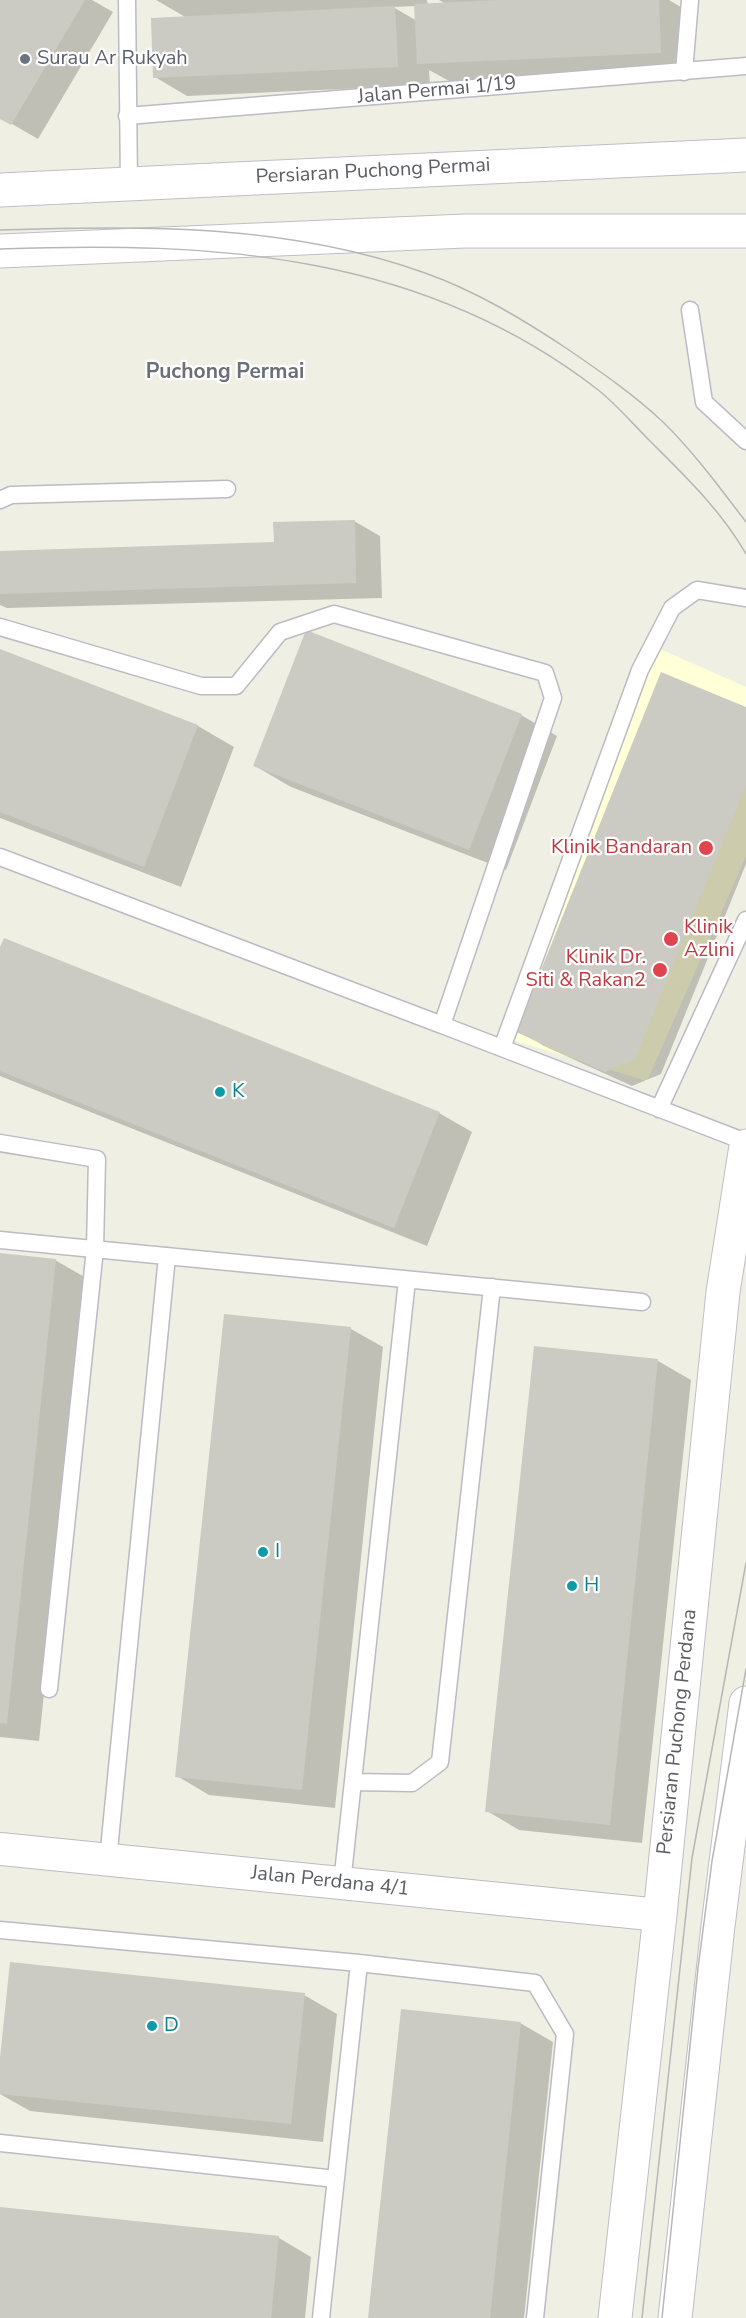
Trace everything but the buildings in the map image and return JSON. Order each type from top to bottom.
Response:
[{"type":"main road","name":"Persiaran Puchong Permai","points":[[0,190],[746,155]]},
{"type":"main road","points":[[0,251],[465,231],[746,231]]},
{"type":"main road","name":"Persiaran Puchong Perdana","points":[[615,2318],[660,1915],[723,1292],[746,1144]]},
{"type":"main road","points":[[675,2318],[719,1914],[746,1703]]},
{"type":"street","name":"Jalan Perdana 4/1","points":[[0,1850],[660,1915]]},
{"type":"lane","points":[[127,0],[129,184]]},
{"type":"lane","points":[[684,72],[690,0]]},
{"type":"lane","name":"Jalan Permai 1/19","points":[[127,116],[746,66]]},
{"type":"lane","points":[[690,310],[704,402],[746,441]]},
{"type":"lane","points":[[0,500],[11,495],[227,489]]},
{"type":"lane","points":[[502,1048],[640,670],[672,608],[697,590],[746,598]]},
{"type":"lane","points":[[0,627],[201,686],[236,686],[280,632],[334,614],[545,673],[553,698],[442,1025]]},
{"type":"lane","points":[[0,857],[502,1048],[746,1144]]},
{"type":"lane","points":[[659,1109],[746,920]]},
{"type":"lane","points":[[0,1143],[97,1159],[95,1249],[49,1689]]},
{"type":"lane","points":[[0,1240],[642,1302]]},
{"type":"lane","points":[[108,1860],[167,1256]]},
{"type":"lane","points":[[342,1883],[407,1280]]},
{"type":"lane","points":[[353,1782],[412,1783],[440,1762],[492,1287]]},
{"type":"lane","points":[[0,1930],[359,1963],[535,1983],[565,2034],[535,2318]]},
{"type":"lane","points":[[321,2318],[359,1963]]},
{"type":"lane","points":[[0,2143],[336,2179]]},
{"type":"shaded area","points":[[660,649],[746,687],[746,856],[647,1081],[512,1040],[646,676]]},
{"type":"tram line","points":[[0,230],[161,228],[269,237],[322,245],[374,257],[444,280],[481,297],[535,328],[640,402],[685,445],[746,522]]},
{"type":"tram line","points":[[0,249],[158,248],[236,254],[312,265],[387,283],[459,309],[530,344],[597,389],[701,494],[725,523],[746,554]]},
{"type":"tram line","points":[[642,2318],[692,1858],[746,1563]]},
{"type":"tram line","points":[[662,2318],[698,1968],[712,1861],[746,1669]]},
{"type":"place","name":"Surau Ar Rukyah","points":[[25,59]]},
{"type":"place","name":"Klinik Bandaran","points":[[706,848]]},
{"type":"place","name":"Klinik Azlini","points":[[671,939]]},
{"type":"place","name":"Klinik Dr. Siti & Rakan2","points":[[660,970]]},
{"type":"place","name":"K","points":[[220,1092]]},
{"type":"place","name":"I","points":[[263,1552]]},
{"type":"place","name":"H","points":[[572,1586]]},
{"type":"place","name":"D","points":[[152,2026]]},
{"type":"district","name":"Puchong Permai","points":[[225,373]]}]
